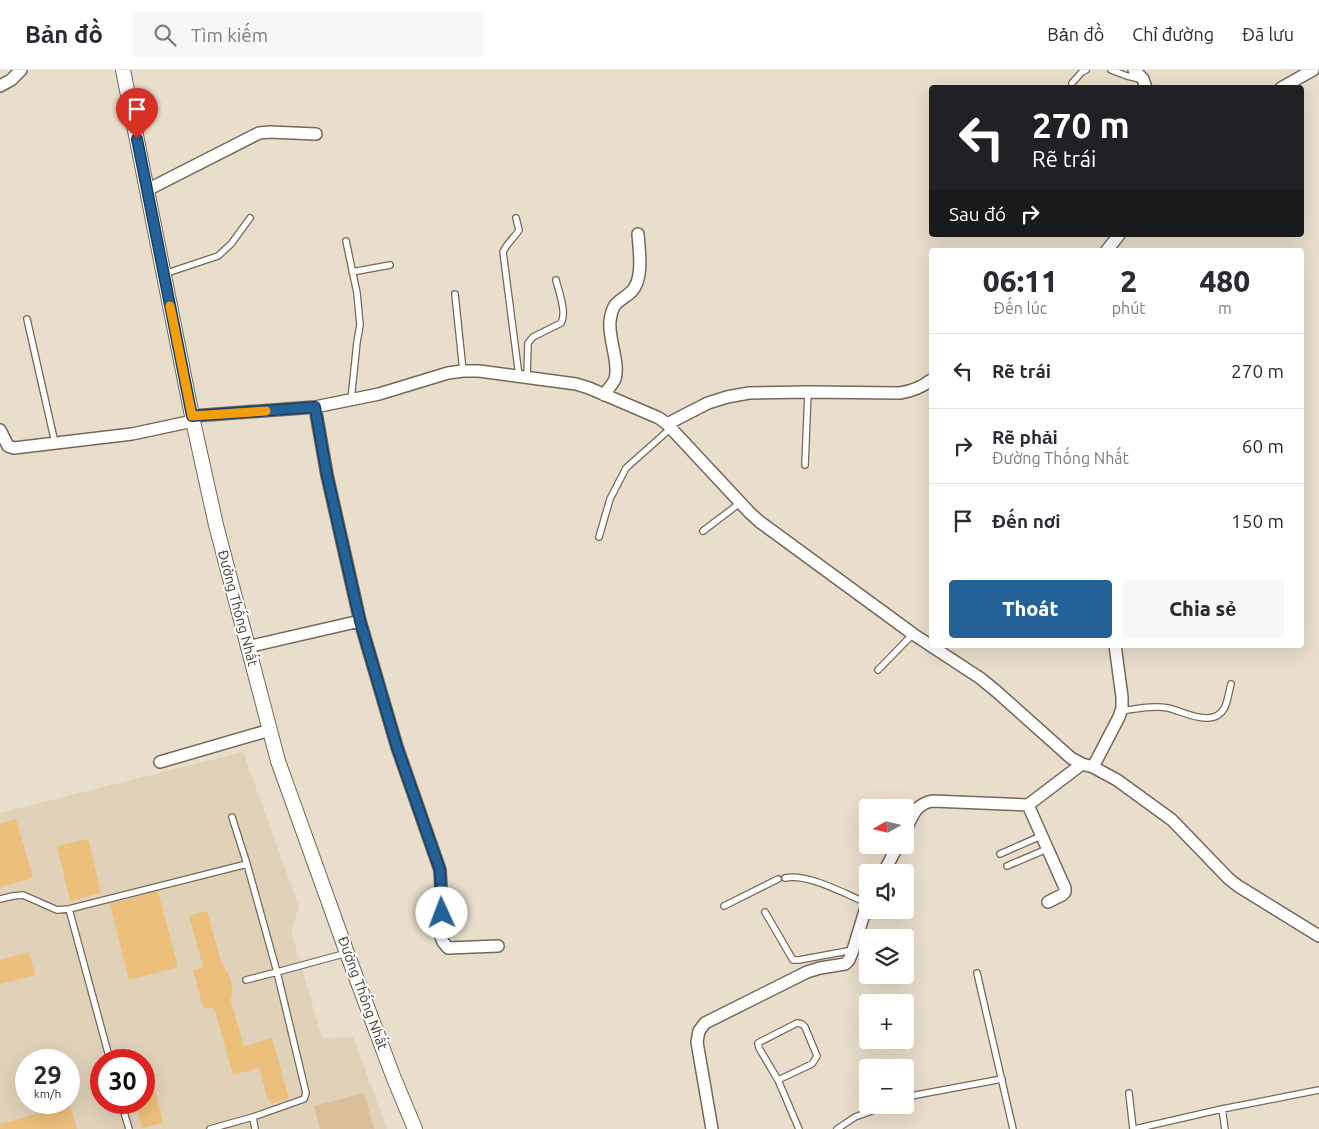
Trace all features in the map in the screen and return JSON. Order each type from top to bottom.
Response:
[{"type":"street","points":[[0,86],[11,80],[21,70]]},
{"type":"street","name":"Đường Thống Nhất","points":[[123,70],[216,525],[278,761],[347,953],[415,1129]]},
{"type":"street","points":[[1134,70],[1144,83]]},
{"type":"street","points":[[1286,85],[1313,70]]},
{"type":"street","points":[[147,190],[259,133],[316,134]]},
{"type":"street","points":[[604,395],[614,379],[616,371],[610,332],[613,308],[633,290],[640,269],[638,234]]},
{"type":"street","points":[[1108,248],[1117,237]]},
{"type":"street","points":[[0,430],[11,448],[132,434],[193,418],[315,407],[351,400],[448,373],[463,371],[479,371],[576,384],[659,418],[669,426],[760,522],[929,645]]},
{"type":"street","points":[[669,426],[708,403],[727,396],[749,393],[900,393],[912,391],[929,381]]},
{"type":"street","points":[[315,407],[327,475],[360,621],[397,747],[440,870],[442,904],[440,934],[448,948],[498,946]]},
{"type":"street","points":[[247,647],[360,621]]},
{"type":"street","points":[[934,648],[980,678],[1071,758],[1117,780],[1172,820],[1238,886],[1319,936]]},
{"type":"street","points":[[914,813],[923,803],[932,801],[1028,805],[1087,766],[1121,711],[1122,697],[1115,648]]},
{"type":"street","points":[[160,762],[270,730]]},
{"type":"street","points":[[1028,805],[1065,888],[1065,892],[1062,895],[1048,902]]},
{"type":"street","points":[[712,1129],[697,1042],[699,1031],[705,1023],[807,972],[844,964],[849,960],[862,919]]},
{"type":"lane","points":[[1072,83],[1086,70]]},
{"type":"lane","points":[[1111,70],[1144,83]]},
{"type":"lane","points":[[164,274],[218,256],[231,244],[250,218]]},
{"type":"lane","points":[[516,218],[518,230],[514,238],[506,244],[503,252],[523,377]]},
{"type":"lane","points":[[346,241],[357,293],[360,325],[351,400]]},
{"type":"lane","points":[[352,272],[390,265]]},
{"type":"lane","points":[[523,377],[528,343],[533,337],[561,323],[563,319],[556,280]]},
{"type":"lane","points":[[455,294],[463,371]]},
{"type":"lane","points":[[27,319],[55,443]]},
{"type":"lane","points":[[805,465],[808,392]]},
{"type":"lane","points":[[599,537],[610,499],[626,468],[669,426]]},
{"type":"lane","points":[[703,531],[740,503]]},
{"type":"lane","points":[[878,670],[913,634]]},
{"type":"lane","points":[[1121,711],[1166,708],[1211,719],[1225,708],[1231,684]]},
{"type":"lane","points":[[210,1129],[297,1102],[304,1099],[306,1093],[277,972],[232,817]]},
{"type":"lane","points":[[1000,854],[1041,836]]},
{"type":"lane","points":[[1007,866],[1046,849]]},
{"type":"lane","points":[[0,899],[24,895],[57,910],[69,909],[247,864]]},
{"type":"lane","points":[[724,906],[782,878],[800,877],[859,899]]},
{"type":"lane","points":[[69,909],[107,1049]]},
{"type":"lane","points":[[765,912],[793,960],[853,950]]},
{"type":"lane","points":[[246,980],[347,953]]},
{"type":"lane","points":[[977,973],[1013,1129]]},
{"type":"lane","points":[[778,1080],[812,1064],[815,1060],[816,1056],[805,1027],[802,1024],[797,1023],[758,1042],[759,1048],[778,1080],[799,1129]]},
{"type":"lane","points":[[914,1096],[1002,1079]]},
{"type":"lane","points":[[1129,1093],[1134,1129],[1319,1090]]},
{"type":"lane","points":[[1222,1109],[1225,1129]]},
{"type":"lane","points":[[125,1114],[129,1129]]},
{"type":"lane","points":[[837,1129],[863,1114]]},
{"type":"lane","points":[[253,1117],[256,1129]]},
{"type":"shaded area","points":[[243,752],[299,907],[291,931],[322,1038],[353,1037],[387,1129],[0,1129],[0,813]]},
{"type":"shaded area","points":[[364,1093],[374,1129],[320,1129],[314,1106]]},
{"type":"building","points":[[16,819],[33,878],[0,887],[0,824]]},
{"type":"building","points":[[88,839],[101,893],[70,901],[57,846]]},
{"type":"building","points":[[158,891],[178,967],[129,980],[110,904]]},
{"type":"building","points":[[207,911],[222,965],[224,965],[226,972],[228,972],[233,989],[231,990],[233,998],[230,998],[244,1046],[272,1038],[289,1099],[271,1104],[270,1099],[268,1100],[259,1068],[233,1075],[214,1007],[206,1009],[203,1007],[193,970],[203,967],[189,916]]},
{"type":"building","points":[[29,952],[35,975],[0,984],[0,960]]},
{"type":"building","points":[[155,1090],[163,1123],[142,1128],[139,1114],[155,1114]]},
{"type":"building","points":[[37,1114],[73,1114],[77,1129],[0,1129],[0,1124]]},
{"type":"slow traffic","points":[[170,306],[192,416],[266,411]]},
{"type":"route","points":[[137,139],[192,416],[315,407],[327,475],[360,621],[397,747],[440,870],[442,913]]}]
